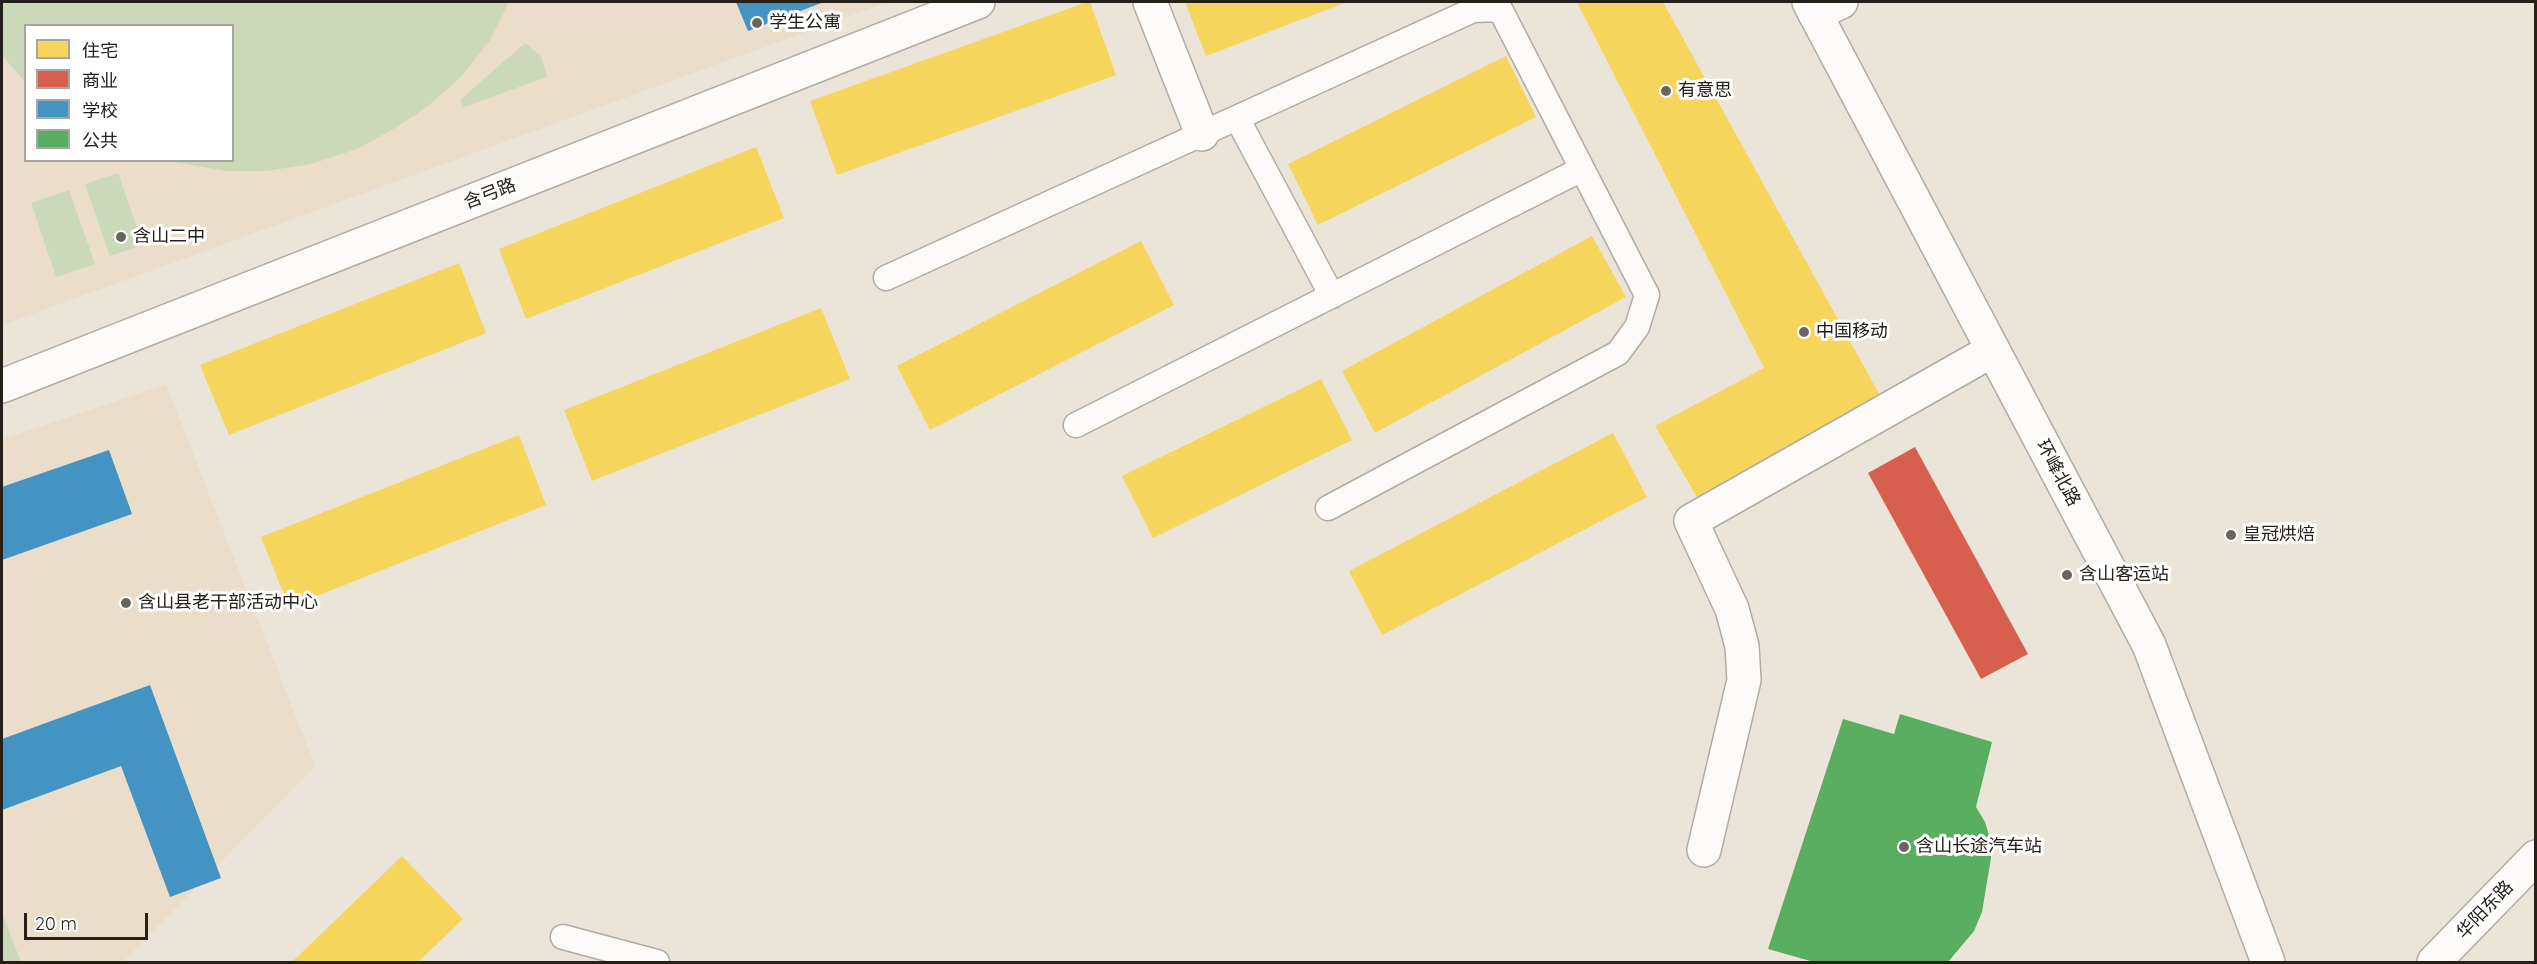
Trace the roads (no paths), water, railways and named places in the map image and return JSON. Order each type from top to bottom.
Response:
[{"type":"street","name":"含弓路","points":[[2,386],[978,2]]},
{"type":"street","points":[[1150,2],[1202,134]]},
{"type":"street","name":"环峰北路","points":[[1822,6],[1993,350],[2149,645],[2268,963]]},
{"type":"street","points":[[1704,850],[1743,680],[1742,646],[1732,609],[1691,521],[1993,350]]},
{"type":"street","name":"华阳东路","points":[[2434,963],[2535,857]]},
{"type":"lane","points":[[885,278],[1473,10],[1500,9],[1647,295],[1637,327],[1618,353],[1328,508]]},
{"type":"lane","points":[[1237,118],[1332,296]]},
{"type":"lane","points":[[1076,425],[1582,169]]},
{"type":"lane","points":[[563,937],[657,963]]},
{"type":"place","name":"学生公寓","points":[[757,23]]},
{"type":"place","name":"有意思","points":[[1666,91]]},
{"type":"place","name":"含山二中","points":[[121,237]]},
{"type":"place","name":"中国移动","points":[[1804,332]]},
{"type":"place","name":"皇冠烘焙","points":[[2231,535]]},
{"type":"place","name":"含山客运站","points":[[2067,575]]},
{"type":"place","name":"含山县老干部活动中心","points":[[126,603]]},
{"type":"place","name":"含山长途汽车站","points":[[1904,847]]}]
